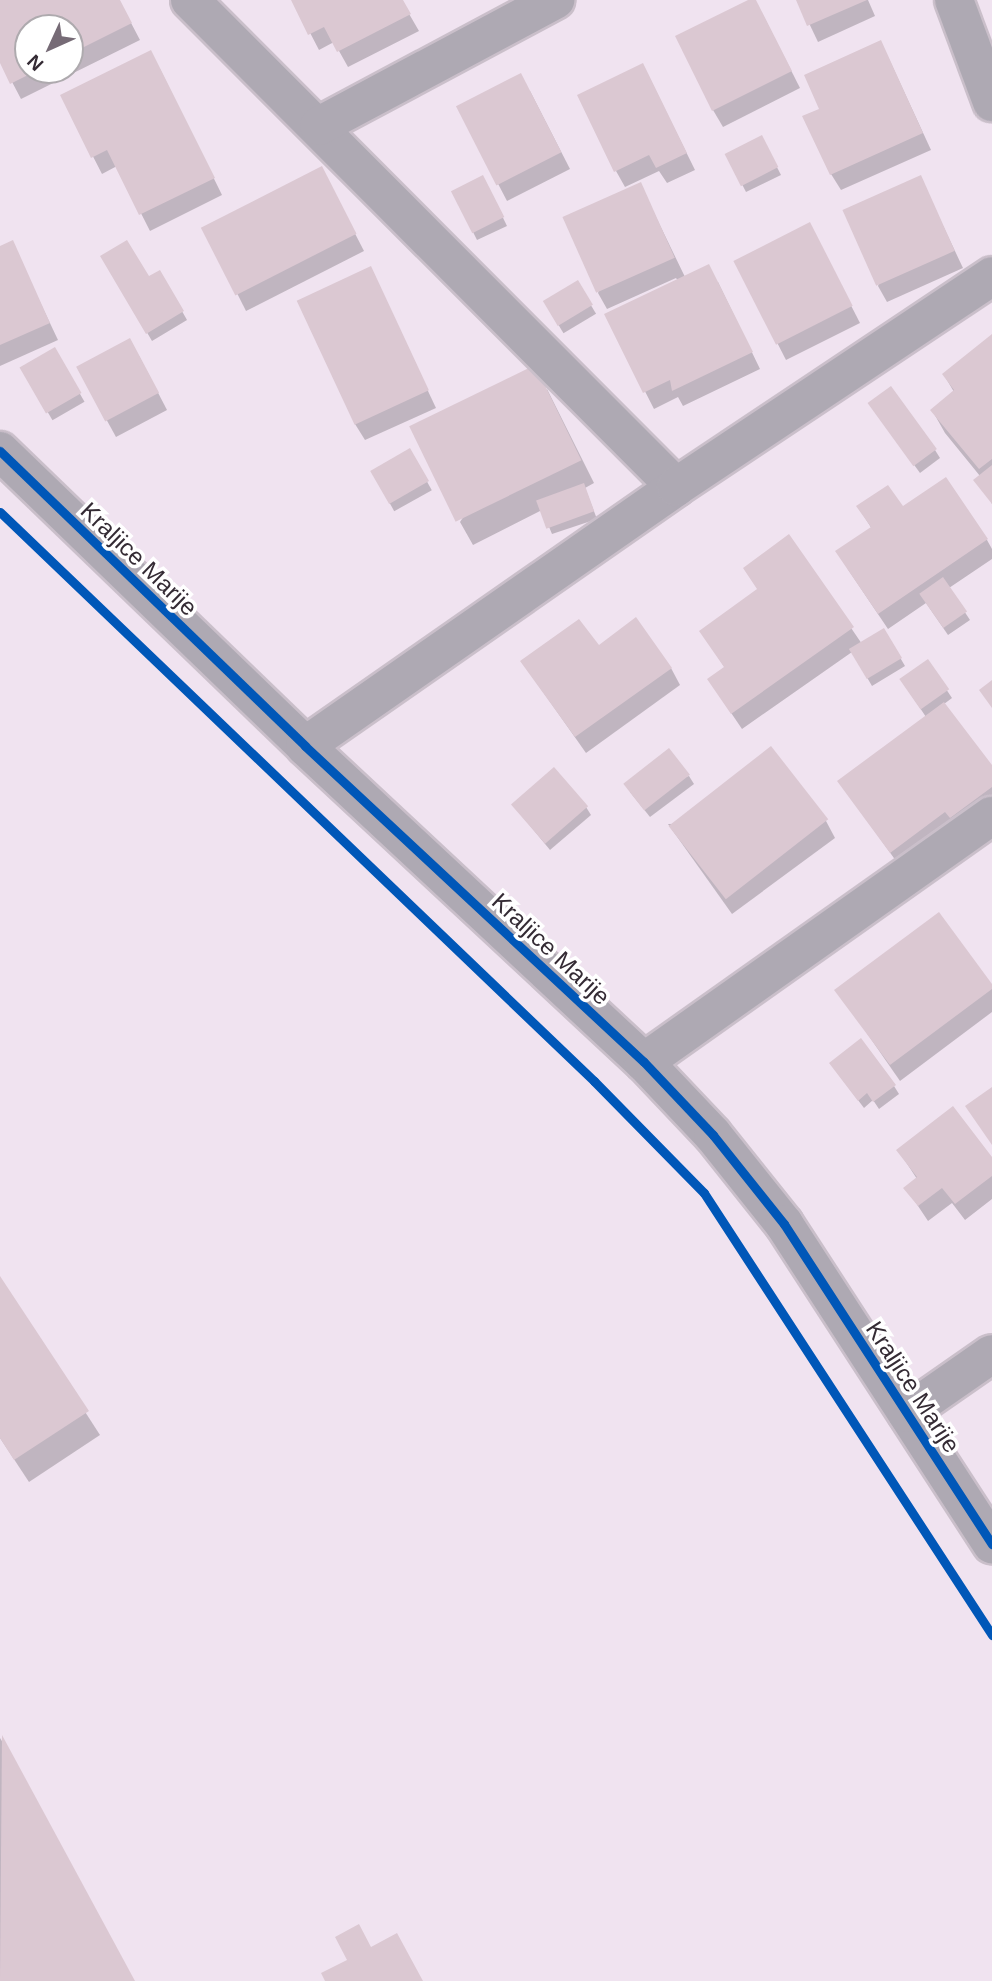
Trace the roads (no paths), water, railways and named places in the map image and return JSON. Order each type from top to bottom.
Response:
[{"type":"street","points":[[190,0],[319,126],[676,487]]},
{"type":"street","points":[[319,126],[555,0]]},
{"type":"street","points":[[954,0],[992,102]]},
{"type":"street","points":[[305,746],[676,487],[992,276]]},
{"type":"street","name":"Kraljice Marije","points":[[0,451],[305,746],[644,1062],[754,1182],[785,1224],[992,1545]]},
{"type":"street","points":[[644,1062],[992,816]]},
{"type":"street","points":[[907,1413],[992,1354]]}]
